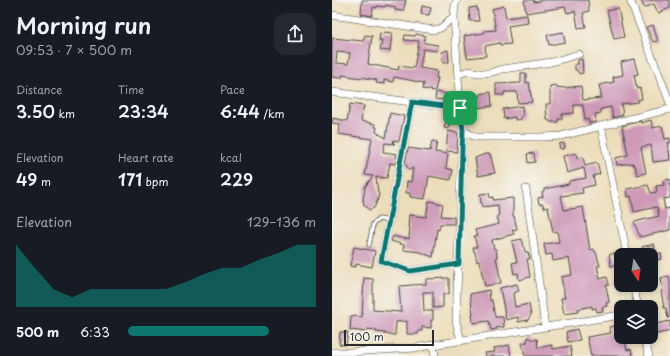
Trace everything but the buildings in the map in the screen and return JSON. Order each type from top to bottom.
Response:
[{"type":"street","points":[[457,0],[454,16],[463,131],[456,321],[461,341]]},
{"type":"street","points":[[630,0],[670,103]]},
{"type":"street","points":[[332,15],[434,30],[441,28],[454,16]]},
{"type":"street","points":[[459,74],[469,71],[489,73],[503,69],[552,62],[579,54]]},
{"type":"street","points":[[332,92],[460,108]]},
{"type":"street","points":[[412,102],[381,261],[410,271],[459,264]]},
{"type":"street","points":[[463,131],[476,137],[545,137],[576,133],[670,109]]},
{"type":"street","points":[[601,126],[626,248]]},
{"type":"street","points":[[526,189],[544,327]]},
{"type":"street","points":[[332,352],[414,348],[614,316]]},
{"type":"street","points":[[433,344],[435,356]]},
{"type":"street","points":[[646,344],[649,356]]},
{"type":"lane","points":[[369,245],[373,224],[379,219],[389,221]]},
{"type":"route","points":[[412,102],[460,108],[463,131],[459,264],[410,271],[381,261],[412,102]]}]
